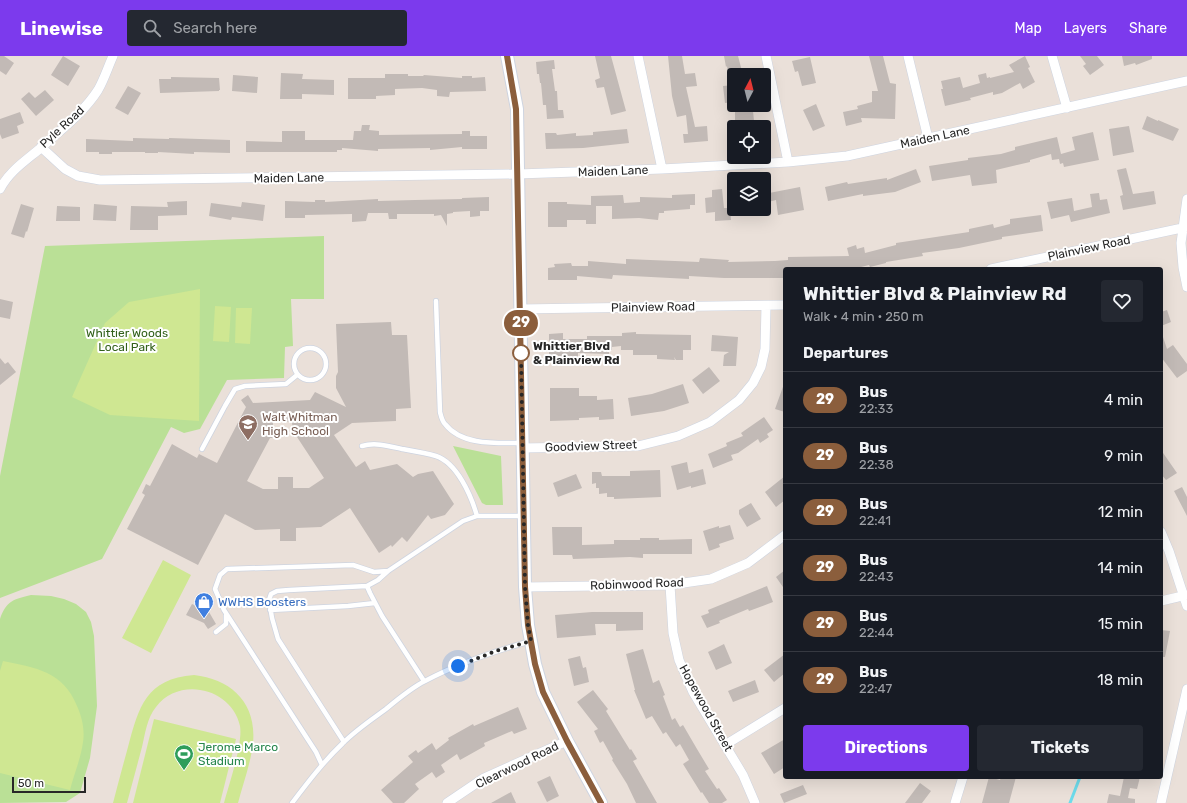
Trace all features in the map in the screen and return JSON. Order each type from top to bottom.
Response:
[{"type":"street","name":"Pyle Road","points":[[0,189],[5,179],[20,164],[72,120],[89,102],[99,89],[113,56]]},
{"type":"street","points":[[507,56],[516,109],[523,516],[525,587],[528,625],[535,664],[543,692],[567,741],[601,803]]},
{"type":"street","points":[[638,56],[662,169]]},
{"type":"street","points":[[766,56],[788,162]]},
{"type":"street","points":[[908,56],[928,138]]},
{"type":"street","points":[[1052,56],[1067,108]]},
{"type":"street","name":"Maiden Lane","points":[[41,147],[65,168],[78,176],[100,180],[518,174],[662,169],[788,162],[847,156],[1187,81]]},
{"type":"street","points":[[1187,199],[1185,227],[1181,243],[1183,267],[1187,287]]},
{"type":"street","name":"Plainview Road","points":[[1011,267],[1031,265],[1185,227]]},
{"type":"street","name":"Plainview Road","points":[[520,309],[783,305]]},
{"type":"street","name":"Goodview Street","points":[[522,445],[638,446],[678,436],[710,422],[739,400],[753,383],[761,367],[765,349],[766,306]]},
{"type":"street","name":"Robinwood Road","points":[[525,587],[670,585],[711,579],[748,563],[783,537]]},
{"type":"street","points":[[1163,537],[1186,596],[1187,606]]},
{"type":"street","name":"Hopewood Street","points":[[670,585],[673,632],[679,660],[693,692],[743,774],[755,803]]},
{"type":"street","points":[[1163,602],[1186,596]]},
{"type":"street","points":[[1161,803],[1187,689]]},
{"type":"street","points":[[725,745],[783,709]]},
{"type":"street","name":"Clearwood Road","points":[[447,803],[484,778],[567,741]]},
{"type":"street","points":[[956,803],[962,779]]},
{"type":"lane","points":[[436,301],[440,412],[444,423],[452,431],[463,437],[476,441],[522,445]]},
{"type":"lane","points":[[310,347],[318,350],[324,355],[326,367],[325,371],[320,377],[312,381],[304,380],[297,375],[293,361],[296,354],[302,349],[310,347]]},
{"type":"lane","points":[[202,449],[235,389],[245,386],[286,384],[297,375]]},
{"type":"lane","points":[[362,446],[369,444],[386,445],[437,456],[448,463],[469,493],[477,516]]},
{"type":"lane","points":[[344,742],[278,639],[270,610],[269,600],[271,594],[277,591],[368,586],[458,523],[477,516],[523,516]]},
{"type":"lane","points":[[322,765],[316,752],[226,613],[215,589],[220,575],[227,569],[353,565],[374,572],[388,571]]},
{"type":"lane","points":[[368,586],[375,603],[424,681]]},
{"type":"lane","points":[[270,610],[375,603]]},
{"type":"lane","points":[[216,632],[226,624],[226,613]]},
{"type":"lane","points":[[292,803],[322,765],[344,742],[364,725],[424,681],[496,651],[531,641]]},
{"type":"green space","name":"Whittier Woods Local Park","points":[[324,236],[324,299],[291,299],[293,346],[285,347],[284,378],[227,380],[200,429],[184,433],[171,427],[102,559],[0,598],[0,476],[45,246]]},
{"type":"green space","points":[[200,289],[199,421],[110,415],[72,397],[105,323],[129,302]]},
{"type":"green space","points":[[215,306],[231,307],[229,342],[213,341]]},
{"type":"green space","points":[[236,308],[252,308],[250,344],[235,343]]},
{"type":"green space","points":[[453,446],[501,456],[503,505],[486,505],[482,503]]},
{"type":"green space","points":[[163,560],[191,575],[151,653],[122,638]]},
{"type":"green space","points":[[31,595],[51,596],[76,604],[86,612],[91,622],[94,636],[97,706],[90,758],[80,793],[66,802],[0,803],[0,619],[5,608],[11,602]]},
{"type":"green space","points":[[3,661],[27,666],[47,673],[64,685],[71,694],[83,724],[84,733],[81,754],[70,790],[0,773],[0,671]]},
{"type":"green space","points":[[194,675],[207,677],[230,688],[246,705],[251,716],[253,729],[252,750],[238,803],[224,803],[235,764],[239,743],[240,726],[235,713],[227,703],[216,695],[191,689],[166,697],[153,711],[147,726],[127,803],[113,803],[136,719],[147,697],[165,682]]},
{"type":"green space","name":"Jerome Marco Stadium","points":[[154,719],[236,739],[220,803],[133,803]]},
{"type":"building","points":[[0,56],[4,56],[14,63],[6,75],[0,71]]},
{"type":"building","points":[[63,56],[80,66],[68,86],[51,75]]},
{"type":"building","points":[[595,56],[611,56],[626,111],[611,115],[604,87],[597,88],[595,80],[600,78]]},
{"type":"building","points":[[668,56],[682,56],[685,74],[695,73],[697,86],[686,87],[695,127],[707,126],[708,141],[684,143],[683,134],[688,134],[686,115],[677,117],[672,96]]},
{"type":"building","points":[[724,56],[738,56],[741,68],[726,67]]},
{"type":"building","points":[[869,56],[883,56],[890,83],[896,84],[895,119],[861,118],[862,122],[846,126],[843,112],[858,109],[857,106],[872,102],[872,91],[878,91]]},
{"type":"building","points":[[1025,56],[1030,67],[1028,68],[1035,82],[1023,89],[1020,83],[1002,93],[993,95],[993,92],[970,98],[971,100],[945,106],[941,89],[943,89],[941,81],[960,77],[963,88],[980,83],[978,75],[986,73],[987,78],[990,78],[1014,72],[1009,65]]},
{"type":"building","points":[[1080,56],[1097,56],[1104,65],[1090,75],[1083,66],[1086,64]]},
{"type":"building","points":[[1122,56],[1152,56],[1152,59],[1136,65],[1135,63],[1124,66]]},
{"type":"building","points":[[810,57],[816,83],[802,86],[798,71],[795,72],[792,61]]},
{"type":"building","points":[[554,60],[555,69],[552,69],[555,91],[557,91],[558,110],[563,110],[564,118],[547,119],[546,105],[543,105],[541,83],[539,74],[537,74],[536,62]]},
{"type":"building","points":[[281,73],[303,74],[302,79],[334,80],[334,95],[302,94],[302,99],[280,99]]},
{"type":"building","points":[[385,74],[462,78],[462,76],[472,76],[472,78],[485,77],[486,91],[450,92],[449,97],[437,96],[437,90],[422,88],[395,89],[395,95],[376,96],[376,99],[348,99],[348,78],[385,78]]},
{"type":"building","points":[[233,75],[258,77],[257,93],[232,91]]},
{"type":"building","points":[[171,77],[219,78],[220,90],[160,93],[159,79],[171,79]]},
{"type":"building","points":[[128,86],[141,93],[128,115],[115,108]]},
{"type":"building","points":[[723,86],[727,86],[727,103],[725,103]]},
{"type":"building","points":[[45,90],[54,100],[36,116],[21,99],[29,92],[35,98]]},
{"type":"building","points":[[816,104],[825,126],[813,131],[803,110]]},
{"type":"building","points":[[20,112],[24,123],[17,126],[19,133],[2,139],[0,134],[0,119]]},
{"type":"building","points":[[735,112],[753,112],[754,120],[735,120]]},
{"type":"building","points":[[1147,116],[1179,129],[1173,141],[1142,129]]},
{"type":"building","points":[[362,125],[370,125],[369,130],[379,131],[379,135],[462,134],[462,131],[470,131],[470,136],[487,136],[487,149],[462,149],[462,147],[430,150],[430,148],[378,149],[378,151],[342,148],[342,150],[337,150],[337,152],[246,152],[246,141],[282,142],[282,131],[305,131],[305,140],[353,140],[354,131],[361,131]]},
{"type":"building","points":[[1129,126],[1134,152],[1113,156],[1109,129]]},
{"type":"building","points":[[627,129],[629,143],[583,148],[546,149],[545,133],[556,133],[557,135],[576,133],[576,136],[593,135],[593,132]]},
{"type":"building","points":[[1093,132],[1099,160],[1064,167],[1063,163],[1060,164],[1059,159],[1052,160],[1051,154],[1030,160],[1030,162],[996,170],[997,183],[972,186],[970,175],[932,181],[929,166],[968,160],[968,158],[1001,154],[1015,150],[1015,147],[1057,137],[1061,154],[1075,150],[1072,137]]},
{"type":"building","points":[[133,138],[230,140],[230,153],[194,152],[194,154],[112,152],[112,154],[99,154],[99,152],[86,152],[86,139],[133,141]]},
{"type":"building","points":[[1126,168],[1133,194],[1154,191],[1156,204],[1123,210],[1120,196],[1123,195],[1117,170]]},
{"type":"building","points":[[916,169],[921,182],[895,192],[863,196],[863,194],[828,201],[825,187],[847,182],[848,184],[887,178],[887,180]]},
{"type":"building","points":[[800,187],[804,210],[778,215],[776,200],[771,201],[771,193]]},
{"type":"building","points":[[722,189],[724,208],[727,208],[727,216],[731,216],[731,220],[715,221],[715,212],[706,213],[705,198],[712,197],[712,190]]},
{"type":"building","points":[[1099,193],[1100,200],[1107,199],[1110,213],[1071,222],[1069,215],[1051,219],[1047,202],[1072,198],[1074,211],[1092,207],[1090,194]]},
{"type":"building","points":[[695,194],[695,205],[690,205],[690,209],[664,211],[664,213],[659,213],[658,220],[639,218],[612,219],[612,206],[596,206],[596,224],[586,224],[586,220],[567,220],[567,227],[548,227],[548,202],[567,202],[567,204],[591,205],[591,196],[623,195],[624,203],[640,202],[640,197],[672,198],[672,195]]},
{"type":"building","points":[[489,197],[489,211],[480,211],[480,216],[470,217],[470,211],[453,212],[447,214],[447,226],[441,215],[434,216],[434,214],[397,214],[397,219],[389,219],[388,213],[368,213],[366,221],[352,222],[352,214],[305,215],[305,218],[285,218],[285,201],[315,202],[315,200],[325,200],[325,202],[378,199],[378,201]]},
{"type":"building","points":[[187,201],[187,215],[158,216],[158,230],[130,230],[131,206],[168,207],[167,202]]},
{"type":"building","points":[[242,202],[265,205],[263,221],[232,217],[231,220],[209,216],[211,203],[241,207]]},
{"type":"building","points":[[21,204],[34,208],[24,238],[11,234]]},
{"type":"building","points":[[94,204],[117,206],[116,221],[93,220]]},
{"type":"building","points":[[57,206],[80,207],[80,221],[56,221]]},
{"type":"building","points":[[1041,215],[1043,231],[1002,237],[1002,239],[959,248],[922,253],[923,256],[886,262],[870,267],[869,265],[861,267],[783,267],[783,278],[724,278],[689,276],[689,279],[613,275],[612,279],[577,276],[577,280],[548,280],[548,268],[555,267],[554,264],[571,263],[572,266],[588,266],[588,261],[626,264],[626,259],[699,262],[700,258],[729,260],[728,262],[788,260],[788,257],[849,256],[847,248],[856,245],[857,249],[864,247],[865,253],[896,245],[896,243],[969,232],[969,229],[993,224],[994,228],[1010,224],[1010,219]]},
{"type":"building","points":[[0,299],[13,302],[10,319],[0,317]]},
{"type":"building","points":[[1167,310],[1171,322],[1163,325],[1163,311]]},
{"type":"building","name":"Walt Whitman High School","points":[[391,322],[392,335],[407,335],[411,408],[396,409],[396,421],[352,423],[334,435],[356,467],[365,461],[370,470],[397,464],[413,477],[418,474],[433,471],[454,504],[445,515],[431,519],[428,515],[407,542],[402,537],[392,547],[391,545],[379,553],[350,508],[321,527],[296,528],[296,541],[280,541],[280,529],[255,530],[225,514],[198,565],[127,529],[145,495],[142,493],[146,484],[150,486],[172,444],[197,458],[199,454],[217,463],[246,407],[241,400],[248,395],[253,403],[310,400],[315,392],[346,407],[336,388],[336,376],[338,372],[336,324]],"holes":[[[273,422],[292,422],[293,437],[297,437],[324,478],[309,488],[293,488],[293,477],[278,477],[278,489],[263,489],[247,481],[270,438],[273,438]]]},
{"type":"building","points":[[636,332],[636,334],[691,335],[691,350],[683,350],[683,360],[676,360],[674,357],[675,360],[657,359],[657,355],[633,355],[633,350],[621,350],[621,346],[612,347],[612,350],[609,350],[609,354],[578,353],[578,357],[558,358],[558,355],[549,355],[549,334],[563,333],[563,339],[587,339],[587,336],[622,336],[622,333]]},
{"type":"building","points":[[712,335],[738,337],[736,366],[723,366],[724,355],[729,352],[711,351]]},
{"type":"building","points":[[1163,337],[1167,349],[1173,345],[1187,364],[1187,371],[1177,378],[1163,360]]},
{"type":"building","points":[[0,358],[5,364],[8,362],[16,372],[0,385]]},
{"type":"building","points":[[709,367],[720,381],[703,394],[692,380]]},
{"type":"building","points":[[683,384],[689,403],[664,411],[631,416],[628,398],[652,394]]},
{"type":"building","points":[[783,387],[783,411],[775,409]]},
{"type":"building","points":[[550,388],[579,388],[579,396],[597,396],[597,400],[613,399],[614,419],[599,420],[599,417],[579,418],[579,420],[550,421]]},
{"type":"building","points":[[764,417],[773,430],[767,434],[769,437],[760,443],[758,439],[738,453],[731,455],[733,460],[713,468],[708,454],[727,446],[726,443],[743,436],[741,433]]},
{"type":"building","points":[[1163,453],[1177,473],[1166,480],[1163,476]]},
{"type":"building","points":[[687,462],[689,473],[703,469],[706,484],[677,490],[671,466]]},
{"type":"building","points":[[660,470],[661,497],[614,499],[614,497],[607,497],[607,493],[599,494],[599,488],[596,488],[596,483],[592,484],[592,472],[601,472],[602,476],[630,476],[630,471]]},
{"type":"building","points":[[576,474],[582,488],[558,497],[553,483]]},
{"type":"building","points":[[783,478],[783,502],[776,507],[765,492]]},
{"type":"building","points":[[1182,487],[1187,497],[1187,516],[1174,491]]},
{"type":"building","points":[[751,503],[761,519],[747,527],[739,514],[739,510]]},
{"type":"building","points":[[730,525],[734,539],[719,544],[720,547],[709,551],[703,531],[719,526],[719,528]]},
{"type":"building","points":[[552,527],[582,527],[582,545],[614,544],[614,540],[640,540],[640,538],[659,538],[659,540],[692,539],[692,554],[643,554],[643,558],[573,559],[572,555],[553,555]]},
{"type":"building","points":[[783,572],[783,587],[776,577]]},
{"type":"building","points":[[767,586],[773,602],[749,611],[748,609],[719,621],[720,623],[707,628],[701,616],[709,613],[708,610]]},
{"type":"building","name":"WWHS Boosters","points":[[192,604],[209,612],[216,624],[208,629],[204,623],[186,615]]},
{"type":"building","points":[[592,612],[643,612],[643,630],[616,631],[616,624],[595,624],[596,635],[557,638],[555,615]]},
{"type":"building","points":[[1163,630],[1170,631],[1165,657],[1163,657]]},
{"type":"building","points":[[724,644],[732,663],[716,670],[708,652]]},
{"type":"building","points":[[643,649],[653,683],[659,680],[672,720],[675,718],[680,727],[683,725],[709,769],[705,771],[717,789],[719,788],[727,800],[722,803],[709,803],[683,764],[689,760],[680,744],[676,747],[666,732],[663,734],[652,716],[646,719],[634,690],[626,654]]},
{"type":"building","points":[[580,656],[583,668],[586,667],[589,682],[574,686],[568,659]]},
{"type":"building","points":[[783,656],[783,675],[774,682],[764,670]]},
{"type":"building","points":[[755,680],[759,692],[733,702],[728,691]]},
{"type":"building","points":[[593,690],[608,709],[606,711],[637,759],[633,761],[657,803],[636,803],[603,741],[600,743],[594,731],[598,729],[577,702]]},
{"type":"building","points":[[518,707],[527,729],[514,734],[512,731],[484,743],[485,746],[460,760],[457,754],[441,765],[445,772],[436,778],[432,772],[415,784],[419,789],[404,803],[393,803],[381,790],[413,762],[408,756],[416,750],[418,753],[432,743],[436,750],[449,740],[448,738],[473,724],[474,726]]},
{"type":"building","points":[[783,740],[783,768],[774,774],[761,753]]},
{"type":"building","points":[[550,776],[559,796],[547,802],[537,782]]},
{"type":"building","points":[[988,779],[1015,779],[1009,803],[982,803]]},
{"type":"building","points":[[1124,779],[1140,779],[1137,789],[1130,788],[1128,798],[1135,799],[1135,803],[1107,803],[1109,794],[1120,796]]},
{"type":"building","points":[[920,783],[931,791],[922,803],[905,803]]},
{"type":"building","points":[[803,785],[807,794],[784,803],[780,794]]},
{"type":"building","points":[[511,792],[516,803],[491,803]]},
{"type":"waterway","points":[[1070,803],[1079,779]]},
{"type":"bus line","name":"29","points":[[507,56],[516,109],[525,587],[528,625],[535,664],[543,692],[567,741],[601,803]]},
{"type":"place","name":"Whittier Blvd & Plainview Rd","points":[[521,353]]},
{"type":"place","name":"Walt Whitman High School","points":[[248,441]]},
{"type":"place","name":"WWHS Boosters","points":[[204,619]]},
{"type":"place","name":"Jerome Marco Stadium","points":[[184,771]]},
{"type":"route","points":[[458,666],[496,651],[531,641],[528,625],[525,587],[521,353]]}]
